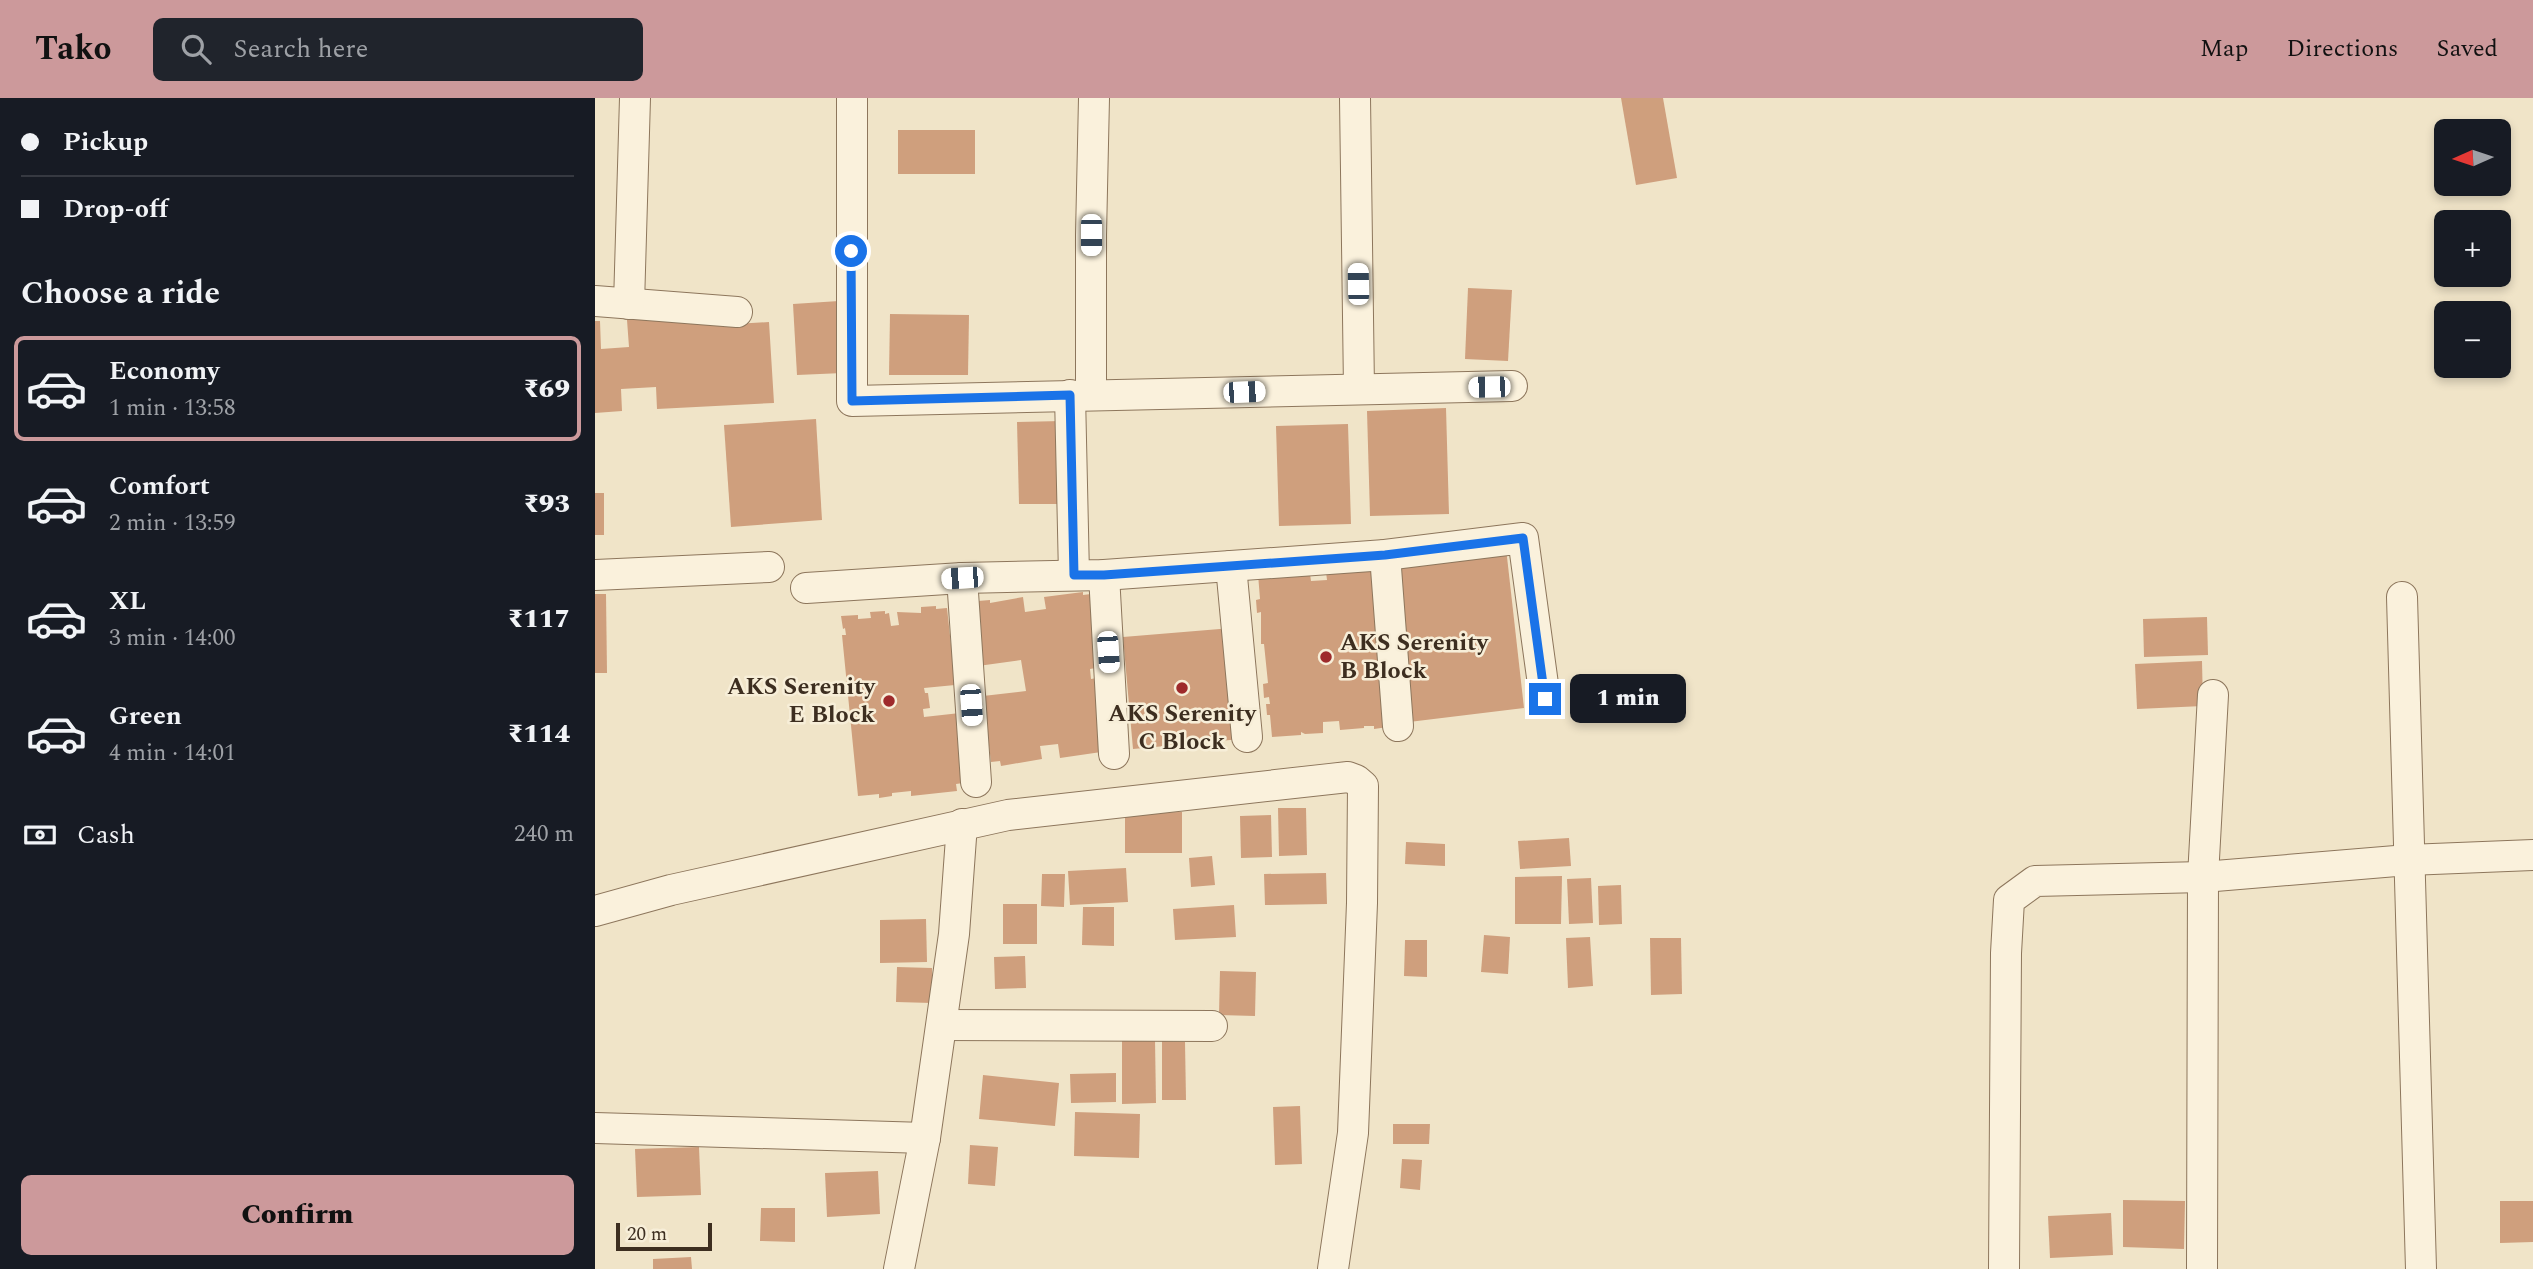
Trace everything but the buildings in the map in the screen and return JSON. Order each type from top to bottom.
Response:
[{"type":"street","points":[[629,304],[635,98]]},
{"type":"street","points":[[852,98],[852,401],[1512,386]]},
{"type":"street","points":[[1074,575],[1080,395],[1091,235],[1094,98]]},
{"type":"street","points":[[1355,98],[1359,390]]},
{"type":"street","points":[[595,301],[737,312]]},
{"type":"street","points":[[806,588],[962,578],[1104,575],[1385,555],[1523,538],[1545,699]]},
{"type":"street","points":[[1385,555],[1398,726]]},
{"type":"street","points":[[1231,566],[1247,737]]},
{"type":"street","points":[[595,575],[769,567]]},
{"type":"street","points":[[1104,575],[1114,754]]},
{"type":"street","points":[[962,578],[976,782]]},
{"type":"street","points":[[2402,597],[2421,1269]]},
{"type":"street","points":[[2202,1269],[2203,877],[2213,695]]},
{"type":"street","points":[[595,911],[671,890],[1008,815],[1348,777],[1356,780],[1363,786],[1362,904],[1353,1133],[1333,1269]]},
{"type":"street","points":[[899,1269],[926,1138],[954,934],[962,824]]},
{"type":"street","points":[[2004,1269],[2005,953],[2009,900],[2035,881],[2203,877],[2408,860],[2533,855]]},
{"type":"street","points":[[941,1025],[1212,1026]]},
{"type":"street","points":[[595,1128],[926,1138]]},
{"type":"place","name":"AKS Serenity B Block","points":[[1326,657]]},
{"type":"place","name":"AKS Serenity C Block","points":[[1182,688]]},
{"type":"place","name":"AKS Serenity E Block","points":[[889,701]]},
{"type":"route","points":[[851,251],[852,401],[1070,395],[1074,575],[1385,555],[1523,538],[1545,699]]}]
